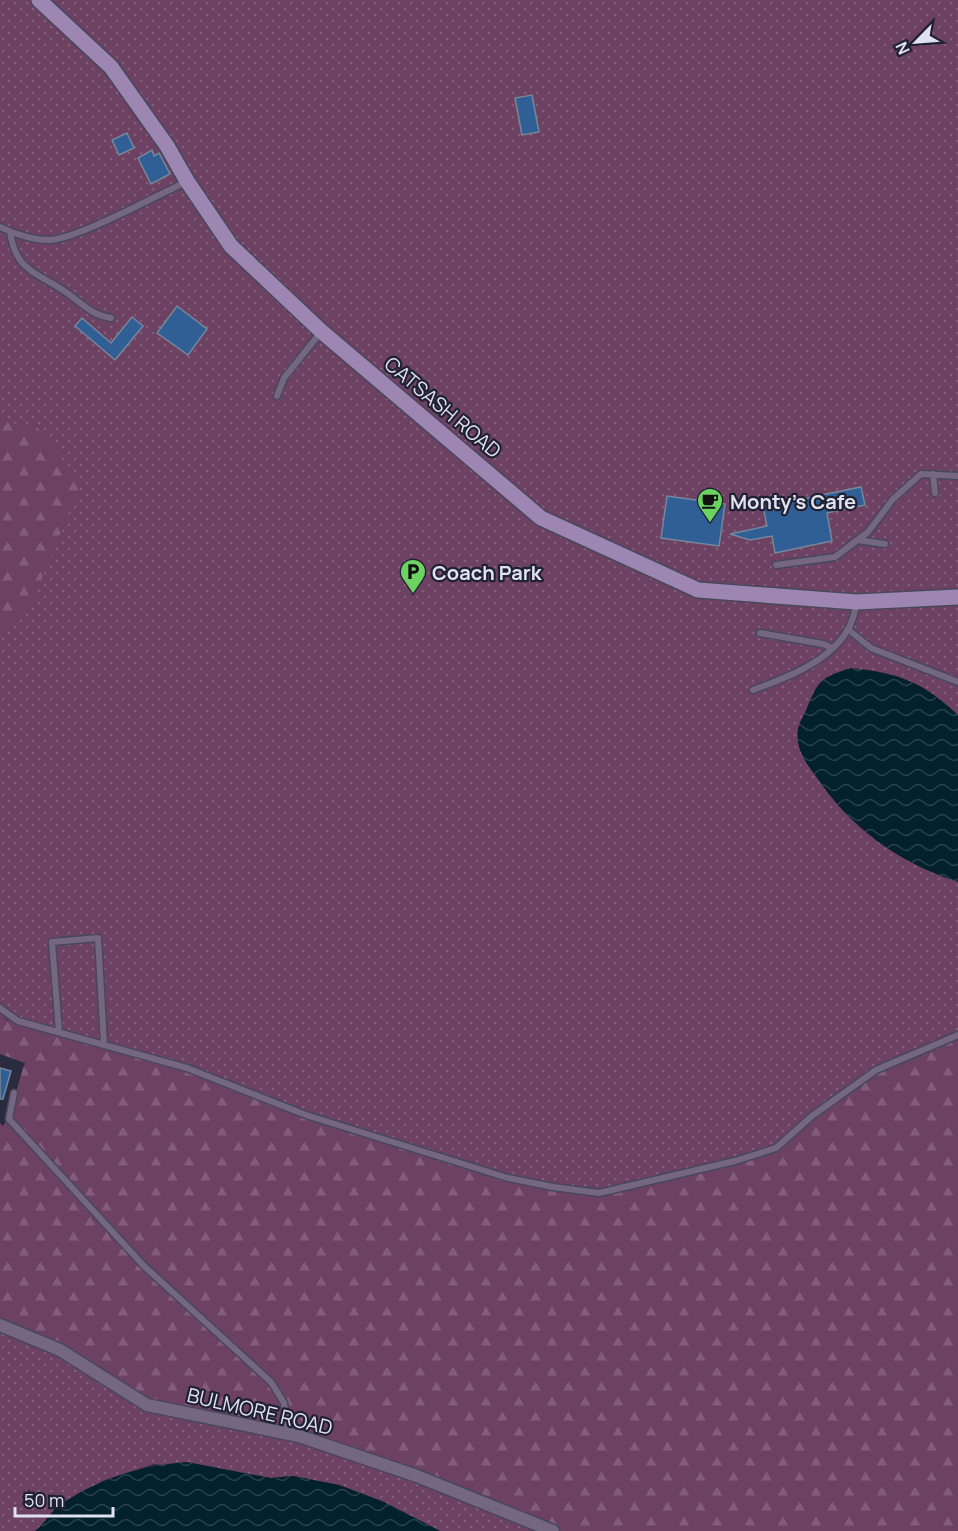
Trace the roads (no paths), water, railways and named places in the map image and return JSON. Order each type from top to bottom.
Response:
[{"type":"street","name":"CATSASH ROAD","points":[[39,0],[111,67],[167,146],[187,182],[231,246],[321,331],[541,518],[698,590],[856,602],[958,597]]},
{"type":"street","name":"BULMORE ROAD","points":[[0,1326],[60,1350],[147,1405],[288,1433],[417,1476],[553,1531]]},
{"type":"lane","points":[[0,227],[24,237],[51,240],[67,236],[187,182]]},
{"type":"lane","points":[[10,231],[12,246],[31,273],[67,293],[98,316],[111,318]]},
{"type":"lane","points":[[277,396],[284,378],[321,331]]},
{"type":"lane","points":[[776,565],[835,557],[868,532],[893,499],[921,474],[958,476]]},
{"type":"lane","points":[[933,474],[935,494]]},
{"type":"lane","points":[[858,540],[885,544]]},
{"type":"lane","points":[[753,690],[786,678],[832,648],[850,631],[856,602]]},
{"type":"lane","points":[[850,631],[871,648],[958,682]]},
{"type":"lane","points":[[760,633],[824,644],[832,648]]},
{"type":"lane","points":[[59,1032],[52,942],[98,938],[104,1044]]},
{"type":"lane","points":[[0,1008],[18,1021],[187,1068],[306,1115],[508,1178],[599,1193],[735,1161],[776,1148],[812,1116],[876,1070],[958,1035]]},
{"type":"lane","points":[[14,1093],[9,1119],[144,1266],[271,1382],[284,1403],[288,1433]]},
{"type":"water","points":[[851,668],[896,676],[909,681],[933,694],[958,715],[958,882],[916,865],[877,841],[843,811],[828,794],[802,754],[797,736],[798,729],[814,691],[827,677]]},
{"type":"water","points":[[187,1462],[271,1478],[293,1476],[339,1485],[384,1502],[440,1531],[35,1531],[57,1507],[87,1489],[136,1470]]},
{"type":"place","name":"Monty's Cafe","points":[[710,524]]},
{"type":"place","name":"Coach Park","points":[[413,595]]}]
